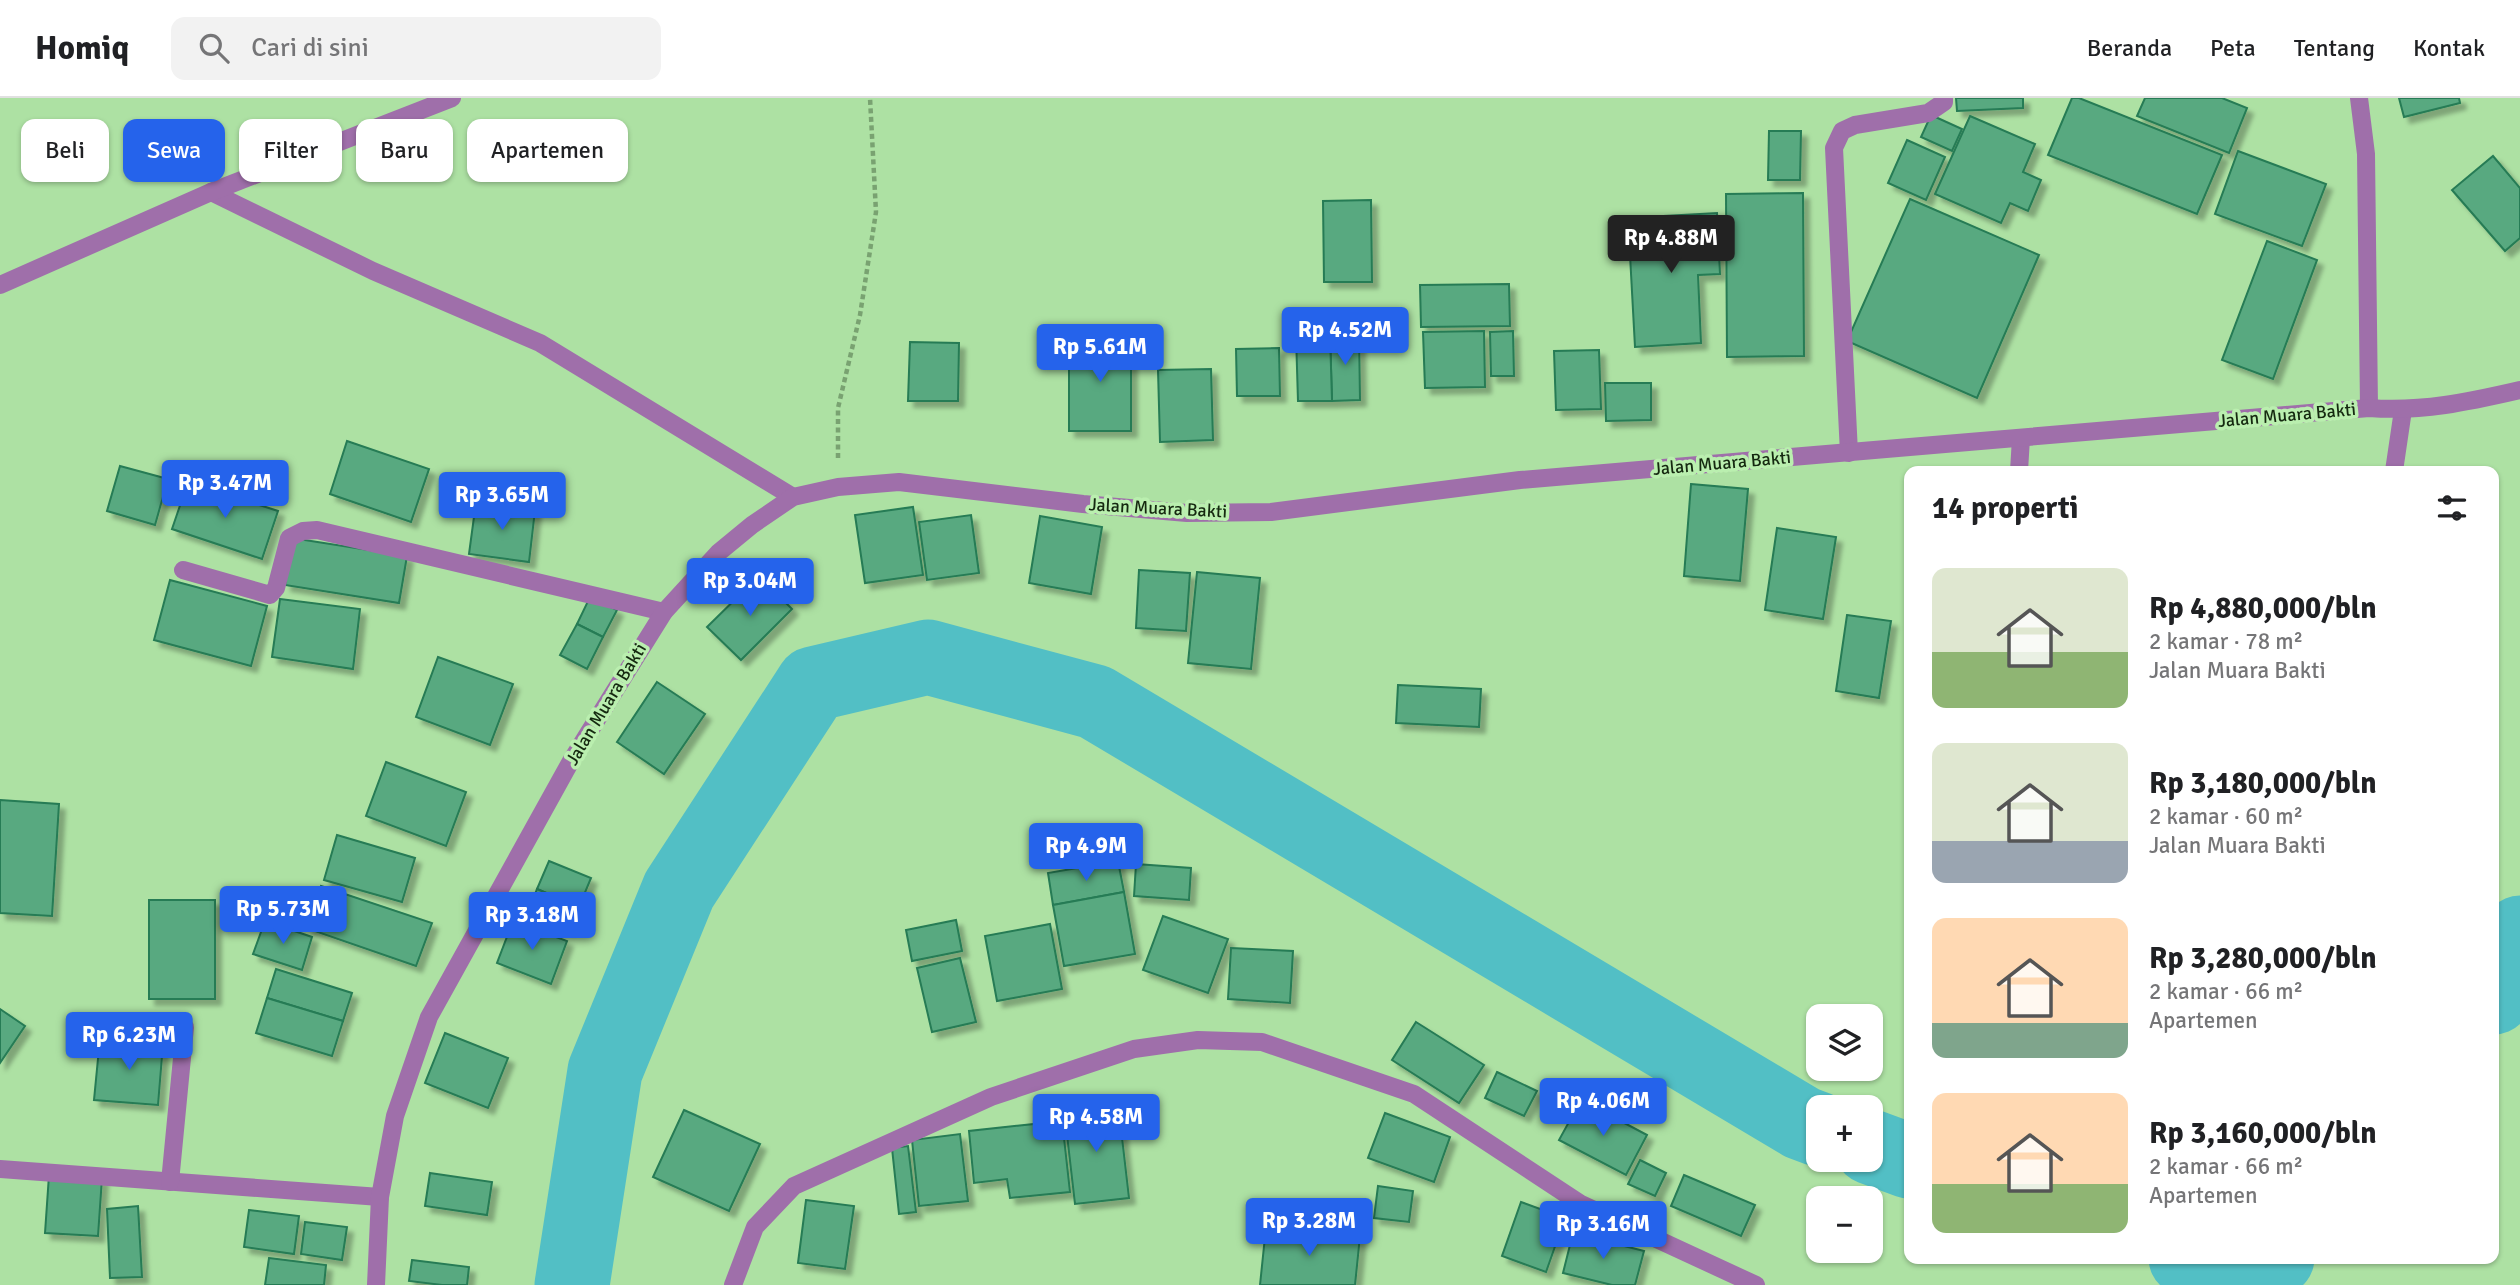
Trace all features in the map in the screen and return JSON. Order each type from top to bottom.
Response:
[{"type":"street","points":[[0,285],[211,191],[453,98]]},
{"type":"street","points":[[1849,453],[1834,148],[1842,131],[1848,128],[1928,113],[1944,102],[1944,98]]},
{"type":"street","points":[[2359,98],[2366,154],[2369,408]]},
{"type":"street","points":[[211,191],[373,271],[540,343],[793,497]]},
{"type":"street","name":"Jalan Muara Bakti","points":[[376,1285],[380,1197],[395,1116],[429,1017],[571,761],[664,612],[718,553],[752,524],[793,497],[838,487],[899,482],[1083,504],[1187,513],[1272,512],[1520,480],[2369,408],[2403,410],[2456,405],[2520,390]]},
{"type":"street","points":[[2395,466],[2403,410]]},
{"type":"street","points":[[2019,466],[2021,438]]},
{"type":"street","points":[[183,569],[270,595],[276,588],[289,538],[303,531],[317,530],[664,612]]},
{"type":"street","points":[[170,1182],[185,1027]]},
{"type":"street","points":[[733,1285],[755,1227],[794,1186],[991,1097],[1134,1049],[1198,1040],[1262,1042],[1414,1094],[1581,1204],[1756,1285]]},
{"type":"street","points":[[0,1169],[380,1197]]},
{"type":"path","points":[[838,487],[838,408],[860,316],[876,212],[870,98]]},
{"type":"building","points":[[1956,98],[2023,98],[2023,108],[1957,111]]},
{"type":"building","points":[[2072,98],[2079,98],[2222,155],[2197,214],[2048,155]]},
{"type":"building","points":[[2145,98],[2222,98],[2247,108],[2229,153],[2137,116]]},
{"type":"building","points":[[2399,98],[2459,98],[2460,103],[2404,117]]},
{"type":"building","points":[[1931,115],[1962,129],[1952,151],[1921,137]]},
{"type":"building","points":[[1970,116],[2035,144],[2023,172],[2041,180],[2028,211],[2010,203],[2001,223],[1935,194]]},
{"type":"building","points":[[1769,131],[1801,131],[1800,180],[1768,180]]},
{"type":"building","points":[[1907,140],[1945,157],[1926,200],[1888,183]]},
{"type":"building","points":[[2238,151],[2326,184],[2302,246],[2215,214]]},
{"type":"building","points":[[2493,156],[2520,188],[2520,238],[2505,251],[2452,190]]},
{"type":"building","points":[[1803,193],[1804,356],[1727,357],[1726,194]]},
{"type":"building","points":[[1910,199],[2039,255],[1977,398],[1847,341]]},
{"type":"building","points":[[1371,200],[1372,282],[1324,282],[1323,201]]},
{"type":"building","points":[[1717,213],[1720,274],[1698,275],[1701,343],[1635,347],[1628,218]]},
{"type":"building","points":[[2267,241],[2317,260],[2273,379],[2222,360]]},
{"type":"building","points":[[1509,284],[1510,326],[1421,327],[1420,285]]},
{"type":"building","points":[[1484,331],[1485,387],[1425,388],[1423,332]]},
{"type":"building","points":[[1513,331],[1514,376],[1491,376],[1490,332]]},
{"type":"building","points":[[1359,333],[1360,400],[1332,401],[1330,334]]},
{"type":"building","points":[[1330,334],[1332,401],[1298,401],[1296,335]]},
{"type":"building","points":[[1069,337],[1131,337],[1131,431],[1069,431]]},
{"type":"building","points":[[910,342],[959,343],[958,401],[908,401]]},
{"type":"building","points":[[1279,348],[1280,396],[1237,396],[1236,349]]},
{"type":"building","points":[[1599,350],[1601,409],[1556,410],[1554,351]]},
{"type":"building","points":[[1211,369],[1213,440],[1160,442],[1158,370]]},
{"type":"building","points":[[1605,383],[1651,383],[1651,420],[1606,421]]},
{"type":"building","points":[[347,441],[429,469],[411,522],[330,494]]},
{"type":"building","points":[[120,466],[168,479],[155,525],[107,511]]},
{"type":"building","points":[[188,482],[278,511],[262,559],[172,529]]},
{"type":"building","points":[[1691,484],[1748,489],[1740,581],[1684,576]]},
{"type":"building","points":[[476,502],[535,510],[529,562],[469,554]]},
{"type":"building","points":[[913,507],[923,575],[865,583],[855,515]]},
{"type":"building","points":[[971,515],[979,573],[927,580],[919,522]]},
{"type":"building","points":[[1040,516],[1102,527],[1091,594],[1029,583]]},
{"type":"building","points":[[1777,528],[1836,537],[1823,619],[1765,610]]},
{"type":"building","points":[[292,538],[407,556],[399,603],[285,585]]},
{"type":"building","points":[[1139,570],[1190,573],[1186,631],[1136,628]]},
{"type":"building","points":[[1197,572],[1260,578],[1251,669],[1188,663]]},
{"type":"building","points":[[759,576],[792,609],[741,660],[707,627]]},
{"type":"building","points":[[170,580],[267,606],[251,666],[154,640]]},
{"type":"building","points":[[590,597],[617,610],[603,637],[577,624]]},
{"type":"building","points":[[280,599],[360,609],[353,669],[272,657]]},
{"type":"building","points":[[1847,615],[1891,621],[1879,698],[1836,691]]},
{"type":"building","points":[[577,624],[603,637],[587,669],[560,655]]},
{"type":"building","points":[[438,657],[513,684],[490,745],[416,717]]},
{"type":"building","points":[[657,682],[705,714],[664,774],[617,742]]},
{"type":"building","points":[[1398,685],[1481,689],[1479,727],[1396,723]]},
{"type":"building","points":[[386,762],[466,792],[446,846],[366,816]]},
{"type":"building","points":[[0,800],[59,804],[52,916],[0,913]]},
{"type":"building","points":[[337,835],[415,858],[402,902],[324,880]]},
{"type":"building","points":[[549,861],[591,878],[579,907],[537,889]]},
{"type":"building","points":[[1118,861],[1124,892],[1053,905],[1048,873]]},
{"type":"building","points":[[1136,864],[1191,868],[1189,900],[1134,896]]},
{"type":"building","points":[[321,886],[432,923],[416,966],[306,928]]},
{"type":"building","points":[[537,889],[579,907],[569,929],[528,912]]},
{"type":"building","points":[[1124,892],[1135,954],[1064,966],[1053,905]]},
{"type":"building","points":[[149,900],[215,900],[215,999],[149,999]]},
{"type":"building","points":[[1163,916],[1228,939],[1208,993],[1143,970]]},
{"type":"building","points":[[956,920],[962,951],[912,961],[906,930]]},
{"type":"building","points":[[265,921],[312,937],[302,970],[253,954]]},
{"type":"building","points":[[513,921],[567,941],[551,984],[497,963]]},
{"type":"building","points":[[1050,924],[1062,989],[997,1001],[985,936]]},
{"type":"building","points":[[1231,948],[1293,951],[1290,1003],[1228,999]]},
{"type":"building","points":[[960,958],[976,1022],[932,1032],[917,968]]},
{"type":"building","points":[[276,969],[352,993],[343,1021],[267,998]]},
{"type":"building","points":[[267,998],[343,1021],[332,1056],[256,1033]]},
{"type":"building","points":[[0,1009],[25,1026],[0,1063]]},
{"type":"building","points":[[1416,1022],[1484,1065],[1459,1103],[1392,1060]]},
{"type":"building","points":[[445,1033],[508,1058],[488,1108],[425,1083]]},
{"type":"building","points":[[100,1038],[163,1044],[158,1105],[94,1100]]},
{"type":"building","points":[[1497,1072],[1537,1091],[1524,1116],[1485,1098]]},
{"type":"building","points":[[1581,1100],[1647,1135],[1626,1175],[1559,1140]]},
{"type":"building","points":[[1118,1103],[1129,1198],[1075,1204],[1064,1109]]},
{"type":"building","points":[[684,1110],[760,1144],[729,1211],[653,1177]]},
{"type":"building","points":[[1061,1111],[1070,1192],[1010,1198],[1007,1179],[974,1183],[969,1131],[1043,1123],[1042,1113]]},
{"type":"building","points":[[1385,1113],[1450,1137],[1434,1182],[1368,1158]]},
{"type":"building","points":[[960,1134],[968,1201],[919,1206],[912,1140]]},
{"type":"building","points":[[908,1146],[916,1212],[899,1214],[892,1148]]},
{"type":"building","points":[[1640,1160],[1666,1173],[1655,1196],[1628,1184]]},
{"type":"building","points":[[430,1173],[492,1182],[487,1215],[425,1206]]},
{"type":"building","points":[[49,1175],[102,1178],[98,1236],[45,1233]]},
{"type":"building","points":[[1684,1175],[1755,1205],[1741,1236],[1671,1206]]},
{"type":"building","points":[[1378,1186],[1413,1191],[1409,1222],[1374,1218]]},
{"type":"building","points":[[806,1200],[854,1206],[845,1269],[798,1263]]},
{"type":"building","points":[[1521,1202],[1565,1218],[1546,1272],[1502,1256]]},
{"type":"building","points":[[138,1206],[142,1277],[110,1278],[107,1209]]},
{"type":"building","points":[[249,1210],[299,1216],[294,1254],[244,1247]]},
{"type":"building","points":[[305,1222],[347,1227],[342,1260],[301,1254]]},
{"type":"building","points":[[1266,1227],[1360,1236],[1355,1285],[1260,1285]]},
{"type":"building","points":[[1573,1233],[1644,1251],[1635,1285],[1612,1285],[1563,1273]]},
{"type":"building","points":[[269,1258],[326,1265],[324,1285],[265,1285]]},
{"type":"building","points":[[412,1260],[469,1267],[467,1285],[409,1281]]},
{"type":"waterway","points":[[572,1285],[605,1071],[679,890],[813,684],[928,657],[1095,702],[1806,1124]]},
{"type":"waterway","points":[[2499,985],[2520,933]]},
{"type":"waterway","points":[[1883,1151],[1904,1159]]},
{"type":"waterway","points":[[2203,1264],[2211,1267],[2233,1264]]}]
